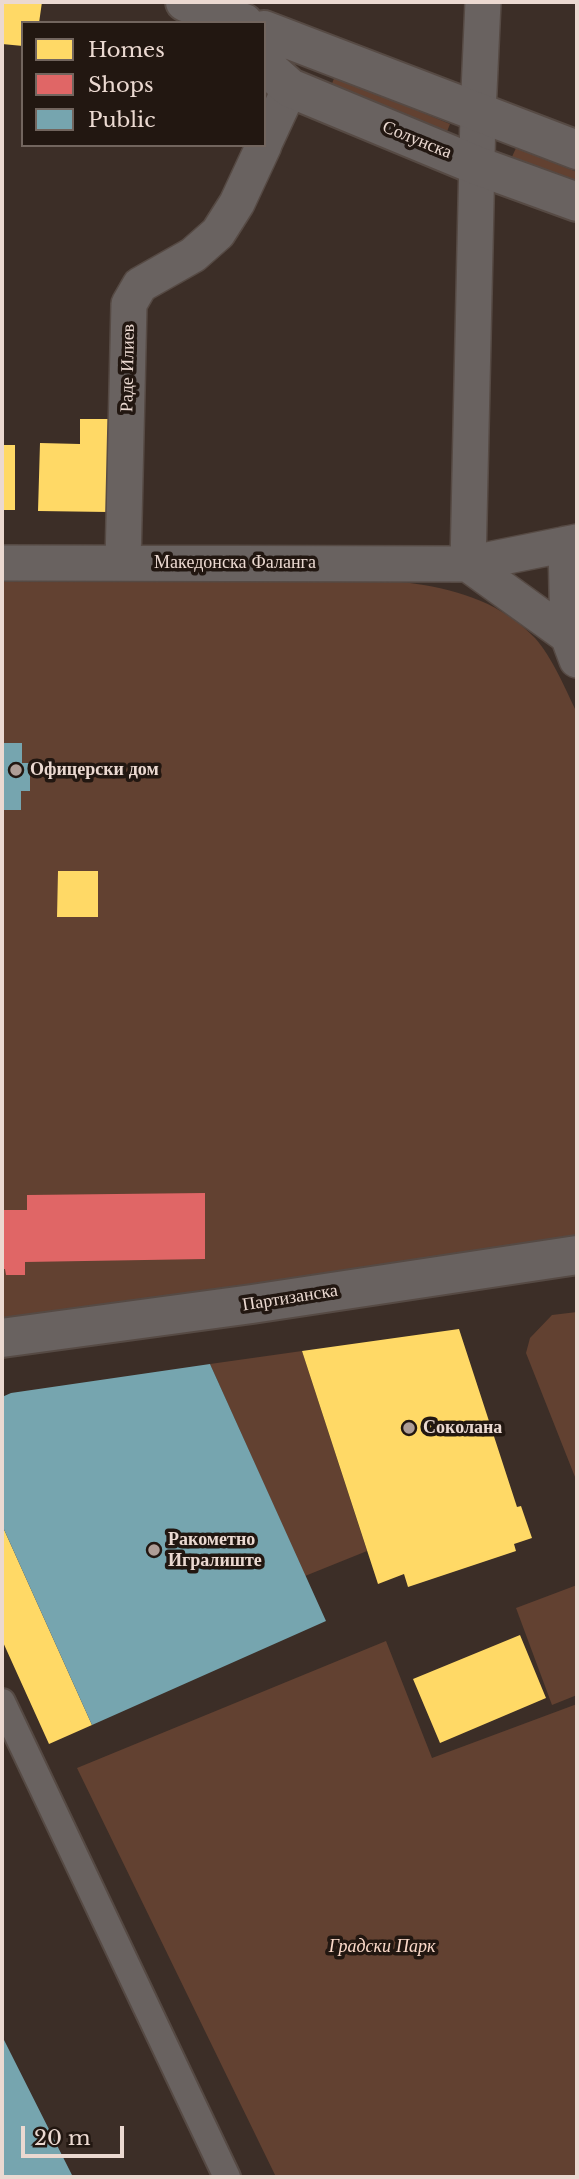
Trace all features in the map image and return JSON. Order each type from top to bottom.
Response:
[{"type":"street","points":[[468,564],[483,2]]},
{"type":"street","points":[[201,8],[238,21]]},
{"type":"street","points":[[266,31],[577,150]]},
{"type":"street","name":"Раде Илиев","points":[[266,134],[277,76]]},
{"type":"street","name":"Солунска","points":[[277,76],[478,166],[577,202]]},
{"type":"street","name":"Раде Илиев","points":[[123,563],[130,304],[140,285],[193,254],[218,233],[237,203],[263,147]]},
{"type":"street","name":"Македонска Фаланга","points":[[2,563],[468,564],[572,543],[572,648]]},
{"type":"street","name":"Македонска Фаланга","points":[[468,564],[572,648]]},
{"type":"street","name":"Партизанска","points":[[2,1338],[571,1257]]},
{"type":"street","points":[[2,1702],[227,2177]]},
{"type":"green space","points":[[335,76],[450,124],[446,134],[331,86]]},
{"type":"green space","points":[[516,148],[577,172],[577,185],[511,159]]},
{"type":"green space","points":[[280,576],[415,584],[449,590],[480,601],[509,616],[535,638],[553,664],[577,713],[577,1239],[2,1318],[2,577]]},
{"type":"green space","points":[[577,1312],[577,1482],[526,1353],[530,1338],[552,1315]]},
{"type":"green space","points":[[302,1351],[367,1551],[305,1576],[210,1364]]},
{"type":"green space","points":[[577,1585],[577,1695],[552,1705],[516,1608]]},
{"type":"green space","name":"Градски Парк","points":[[386,1641],[432,1758],[577,1704],[577,2177],[276,2177],[77,1768]]},
{"type":"building: Homes","points":[[2,2],[42,2],[39,21],[21,21],[21,46],[2,44]]},
{"type":"building: Homes","points":[[80,419],[111,419],[108,512],[38,511],[40,443],[80,444]]},
{"type":"building: Homes","points":[[2,445],[15,445],[15,510],[2,510]]},
{"type":"building: Homes","points":[[58,871],[98,871],[98,917],[57,917]]},
{"type":"building: Homes","name":"Соколана","points":[[459,1329],[517,1507],[521,1506],[532,1538],[514,1544],[516,1551],[408,1587],[404,1574],[378,1584],[302,1351]]},
{"type":"building: Homes","points":[[2,1525],[92,1725],[49,1744],[2,1640]]},
{"type":"building: Homes","points":[[520,1635],[546,1698],[440,1743],[413,1679]]},
{"type":"building: Shops","points":[[205,1193],[205,1259],[25,1262],[25,1275],[6,1275],[5,1269],[2,1269],[2,1210],[27,1210],[27,1195]]},
{"type":"building: Public","name":"Офицерски дом","points":[[2,743],[22,743],[22,763],[30,763],[30,791],[21,791],[21,810],[2,810]]},
{"type":"building: Public","name":"Ракометно Игралиште","points":[[210,1364],[326,1621],[92,1725],[2,1525],[2,1397],[11,1393]]},
{"type":"building: Public","points":[[2,2036],[73,2177],[2,2177]]},
{"type":"place","name":"Офицерски дом","points":[[16,770]]},
{"type":"place","name":"Соколана","points":[[409,1428]]},
{"type":"place","name":"Ракометно Игралиште","points":[[154,1550]]}]
